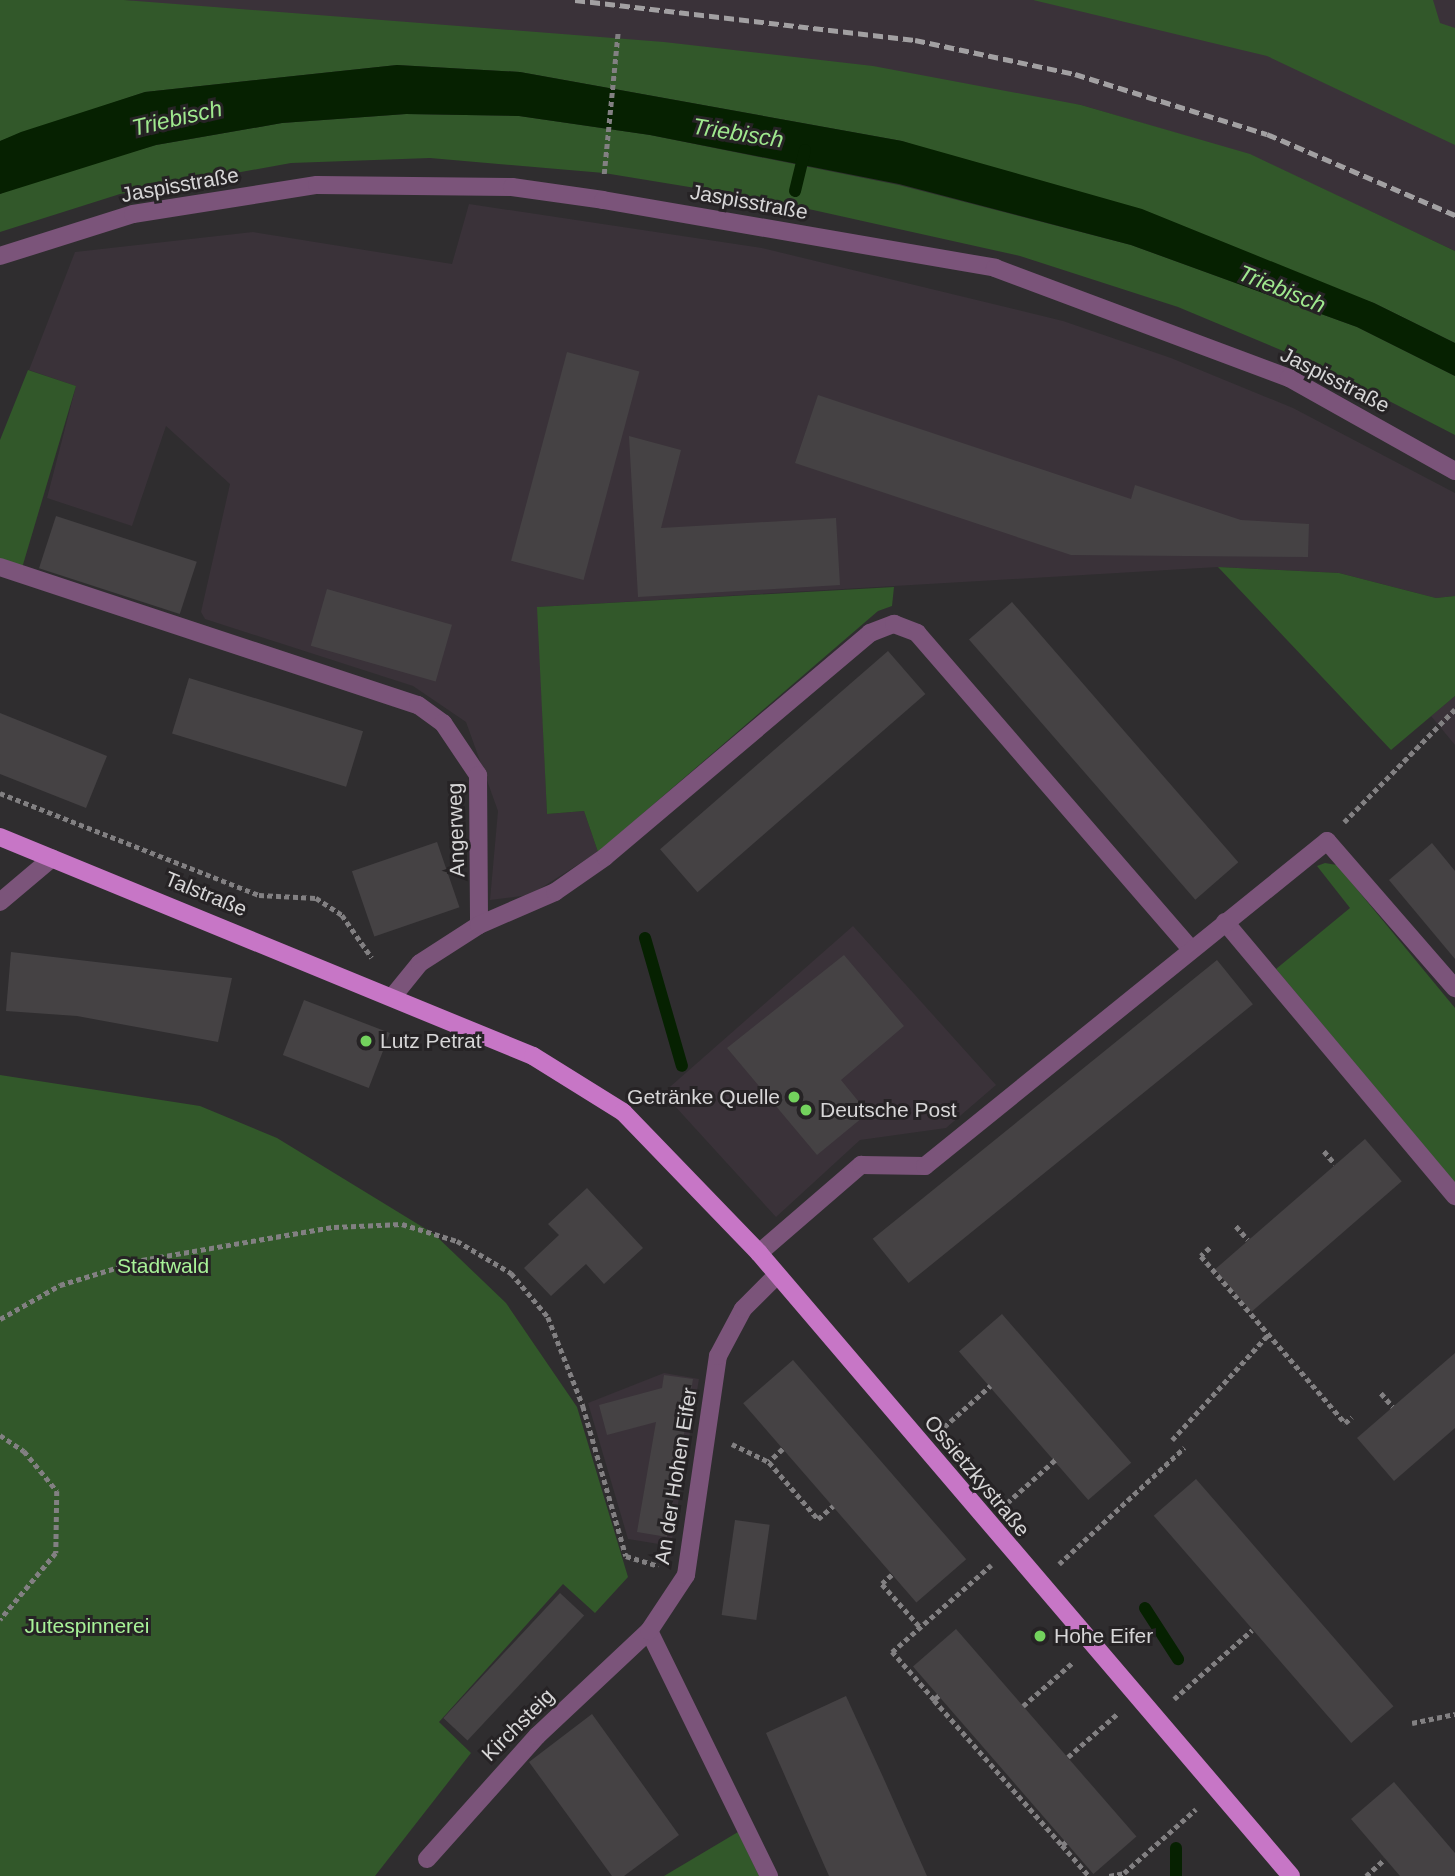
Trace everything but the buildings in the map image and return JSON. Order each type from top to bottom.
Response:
[{"type":"main road","name":"Talstraße","points":[[0,837],[394,995],[533,1056],[623,1112]]},
{"type":"main road","name":"Ossietzkystraße","points":[[623,1112],[759,1253],[1037,1583],[1291,1876]]},
{"type":"street","name":"Jaspisstraße","points":[[0,256],[133,214],[317,185],[512,187],[603,200],[995,268],[1289,378],[1455,471]]},
{"type":"street","name":"Angerweg","points":[[0,567],[418,705],[443,723],[478,775],[479,925]]},
{"type":"street","points":[[394,995],[420,963],[479,925],[555,892],[605,857],[870,633],[894,624],[917,633],[1191,949]]},
{"type":"street","points":[[759,1253],[861,1165],[925,1166],[1327,841],[1455,988]]},
{"type":"street","points":[[0,902],[52,858]]},
{"type":"street","points":[[1225,922],[1455,1196]]},
{"type":"street","name":"An der Hohen Eifer","points":[[649,1631],[686,1574],[718,1356],[743,1309],[777,1275]]},
{"type":"street","points":[[649,1631],[769,1876]]},
{"type":"street","name":"Kirchsteig","points":[[427,1859],[537,1736],[649,1631]]},
{"type":"path","points":[[604,173],[618,31]]},
{"type":"path","points":[[1327,841],[1455,709]]},
{"type":"path","points":[[0,793],[259,895],[316,898],[342,915],[394,995]]},
{"type":"path","points":[[1324,1151],[1335,1164]]},
{"type":"path","points":[[0,1319],[60,1285],[142,1260],[320,1229],[402,1224],[457,1241],[511,1273],[548,1317],[583,1406],[626,1556],[686,1574]]},
{"type":"path","points":[[1236,1226],[1248,1240]]},
{"type":"path","points":[[1210,1248],[1201,1256],[1345,1423],[1352,1417]]},
{"type":"path","points":[[1172,1440],[1269,1335]]},
{"type":"path","points":[[922,1446],[990,1385]]},
{"type":"path","points":[[1381,1392],[1393,1406]]},
{"type":"path","points":[[707,1432],[769,1462],[818,1519],[833,1506]]},
{"type":"path","points":[[0,1435],[24,1451],[57,1491],[56,1553],[0,1620]]},
{"type":"path","points":[[1037,1583],[1184,1448]]},
{"type":"path","points":[[769,1462],[783,1449]]},
{"type":"path","points":[[986,1522],[1056,1460]]},
{"type":"path","points":[[1009,1549],[892,1652],[1064,1843],[1089,1876]]},
{"type":"path","points":[[892,1575],[882,1584],[920,1627]]},
{"type":"path","points":[[1153,1718],[1252,1630]]},
{"type":"path","points":[[1023,1706],[1091,1646]]},
{"type":"path","points":[[1068,1757],[1136,1698]]},
{"type":"path","points":[[1412,1723],[1455,1714]]},
{"type":"path","points":[[1110,1876],[1124,1873],[1217,1790]]},
{"type":"path","points":[[1366,1876],[1385,1859]]},
{"type":"shaded area","points":[[124,0],[1455,0],[1455,251],[1250,155],[1081,105]]},
{"type":"shaded area","points":[[469,204],[762,248],[1063,321],[1171,358],[1293,408],[1455,493],[1455,596],[1436,598],[1339,573],[1218,567],[538,607],[547,814],[584,811],[598,852],[530,895],[490,900],[498,811],[466,722],[413,686],[205,619],[201,612],[230,484],[166,426],[132,526],[47,498],[76,386],[29,370],[75,252],[253,232],[452,264]]},
{"type":"shaded area","points":[[1455,696],[1455,745],[1431,716]]},
{"type":"shaded area","points":[[853,926],[996,1085],[946,1128],[860,1140],[776,1217],[663,1093]]},
{"type":"shaded area","points":[[664,1373],[699,1379],[671,1546],[628,1539],[588,1403]]},
{"type":"green space","points":[[0,0],[124,0],[664,42],[873,66],[1081,105],[1250,154],[1455,251],[1455,343],[1374,303],[902,141],[520,72],[397,65],[145,92],[0,141]]},
{"type":"green space","points":[[1033,0],[1433,0],[1440,23],[1455,28],[1455,145],[1267,56]]},
{"type":"green space","points":[[406,114],[519,116],[650,135],[899,185],[1131,245],[1357,327],[1455,376],[1455,435],[1329,370],[1178,307],[1020,256],[768,200],[604,173],[430,158],[291,163],[120,194],[0,232],[0,194],[29,181],[156,145],[282,123]]},
{"type":"green space","points":[[28,370],[76,386],[22,568],[0,559],[0,440]]},
{"type":"green space","points":[[1218,567],[1339,573],[1436,598],[1455,596],[1455,696],[1391,750]]},
{"type":"green space","points":[[894,587],[892,606],[878,611],[598,852],[584,811],[547,814],[537,607]]},
{"type":"green space","points":[[1325,863],[1337,865],[1455,1008],[1455,1183],[1276,969],[1350,908],[1317,866]]},
{"type":"green space","name":"Stadtwald","points":[[0,1075],[200,1106],[277,1138],[434,1234],[506,1303],[577,1407],[628,1577],[595,1613],[563,1584],[439,1722],[471,1753],[375,1876],[0,1876]]},
{"type":"green space","points":[[738,1832],[759,1876],[664,1876]]},
{"type":"water","name":"Triebisch","points":[[397,65],[520,72],[902,141],[1142,209],[1374,303],[1455,343],[1455,376],[1357,327],[1131,245],[899,184],[650,135],[519,116],[406,114],[282,123],[156,145],[0,194],[0,141],[21,132],[145,92]]},
{"type":"waterway","points":[[795,191],[805,150]]},
{"type":"waterway","points":[[645,938],[682,1066]]},
{"type":"waterway","points":[[1145,1608],[1178,1659]]},
{"type":"waterway","points":[[1176,1848],[1176,1876]]},
{"type":"railway","points":[[575,0],[915,40],[1075,74],[1267,134],[1455,215]]},
{"type":"place","name":"Lutz Petrat","points":[[366,1041]]},
{"type":"place","name":"Getränke Quelle","points":[[794,1097]]},
{"type":"place","name":"Deutsche Post","points":[[806,1110]]},
{"type":"place","name":"Hohe Eifer","points":[[1040,1636]]},
{"type":"park label","name":"Jutespinnerei","points":[[87,1626]]}]
